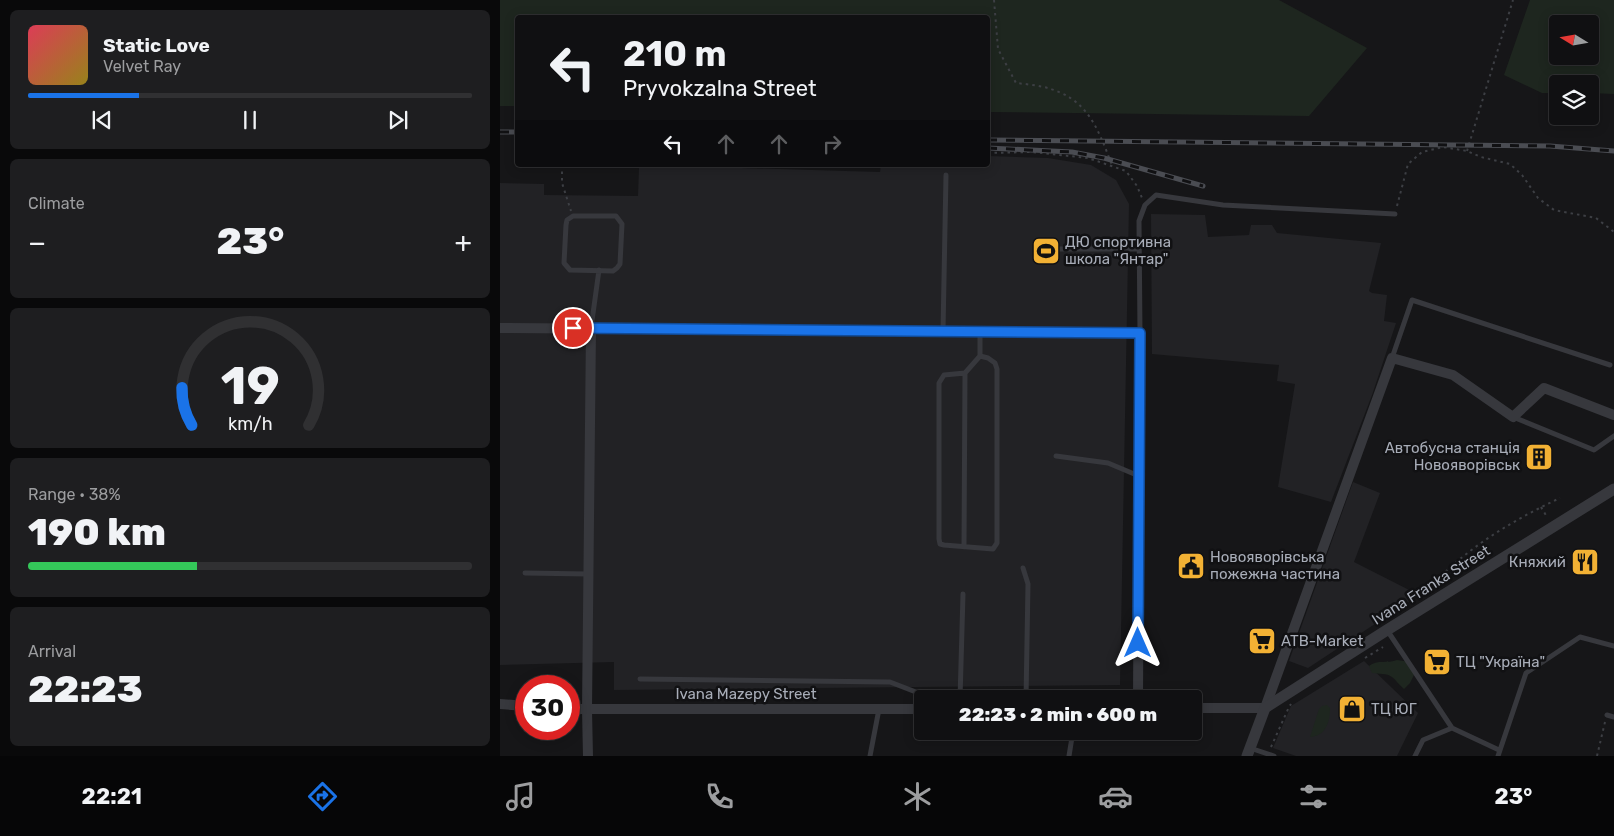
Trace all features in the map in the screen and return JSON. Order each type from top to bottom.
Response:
[{"type":"street","points":[[500,328],[1140,333],[1138,690]]},
{"type":"street","points":[[588,756],[591,328]]},
{"type":"street","points":[[1248,752],[1392,358],[1453,375],[1513,418],[1544,388],[1614,415]]},
{"type":"street","name":"Ivana Franka Street","points":[[1265,708],[1614,489]]},
{"type":"street","points":[[500,704],[515,705]]},
{"type":"street","points":[[1202,708],[1265,708]]},
{"type":"street","name":"Ivana Mazepy Street","points":[[580,710],[914,709]]},
{"type":"lane","points":[[943,331],[946,175]]},
{"type":"lane","points":[[1140,333],[1139,221],[1145,205],[1156,195],[1223,205],[1395,214]]},
{"type":"lane","points":[[572,216],[616,216],[622,224],[620,264],[618,268],[613,270],[599,270],[570,270],[564,263],[566,225],[567,220],[572,216]]},
{"type":"lane","points":[[1051,249],[1139,249]]},
{"type":"lane","points":[[591,328],[599,270]]},
{"type":"lane","points":[[1392,358],[1412,300],[1610,365]]},
{"type":"lane","points":[[964,547],[965,373],[980,356],[980,331]]},
{"type":"lane","points":[[965,373],[944,375],[939,383],[939,539],[940,544],[944,545],[993,549],[997,543],[997,369],[995,363],[988,358],[980,356]]},
{"type":"lane","points":[[1513,418],[1594,450],[1614,436]]},
{"type":"lane","points":[[1056,456],[1108,463],[1139,476]]},
{"type":"lane","points":[[1023,568],[1028,584],[1026,690]]},
{"type":"lane","points":[[525,573],[588,574]]},
{"type":"lane","points":[[960,690],[963,594]]},
{"type":"lane","points":[[1387,630],[1452,728],[1498,753],[1526,674],[1580,637],[1614,646]]},
{"type":"lane","points":[[640,679],[890,682],[914,691]]},
{"type":"lane","points":[[870,756],[879,709]]},
{"type":"lane","points":[[1607,715],[1614,717]]},
{"type":"lane","points":[[1415,756],[1423,740],[1452,728]]},
{"type":"lane","points":[[1069,756],[1072,740]]},
{"type":"lane","points":[[1248,752],[1271,755]]},
{"type":"path","points":[[994,0],[998,49],[1016,83],[1044,87],[1073,99],[1091,117],[1112,165]]},
{"type":"path","points":[[1467,151],[1513,0]]},
{"type":"path","points":[[1395,214],[1408,164],[1422,152],[1443,147],[1467,151],[1481,157],[1510,164],[1522,175],[1538,198],[1554,210],[1596,218],[1614,232]]},
{"type":"path","points":[[990,153],[1032,152],[1061,154],[1088,158],[1112,165],[1126,171],[1137,186],[1145,205]]},
{"type":"path","points":[[562,167],[562,183],[572,216]]},
{"type":"path","points":[[1419,599],[1449,568],[1475,547],[1519,519],[1560,498]]},
{"type":"path","points":[[1541,507],[1547,517]]},
{"type":"path","points":[[1361,660],[1383,647]]},
{"type":"path","points":[[1271,755],[1289,707],[1294,702]]},
{"type":"path","points":[[1597,756],[1607,715]]},
{"type":"shaded area","points":[[500,0],[1279,0],[1367,48],[1309,116],[990,112],[990,15],[515,15],[515,106],[500,106]]},
{"type":"shaded area","points":[[1530,0],[1614,0],[1614,94],[1599,93],[1599,75],[1549,75],[1549,93],[1542,93],[1504,75]]},
{"type":"shaded area","points":[[990,156],[1048,158],[1091,165],[1116,180],[1129,204],[1120,685],[614,690],[614,662],[500,665],[500,183],[544,184],[544,195],[638,196],[639,168],[741,168],[880,172],[881,167],[990,167]]},
{"type":"shaded area","points":[[1151,214],[1205,215],[1208,237],[1249,235],[1251,225],[1272,225],[1277,233],[1381,243],[1369,291],[1387,295],[1384,321],[1396,323],[1372,395],[1331,502],[1278,487],[1295,384],[1277,381],[1279,365],[1152,354]]},
{"type":"shaded area","points":[[1353,482],[1380,493],[1354,562],[1419,595],[1308,668],[1289,661]]},
{"type":"shaded area","points":[[1397,660],[1410,662],[1414,675],[1404,689],[1390,676],[1372,673],[1369,666],[1375,663]]},
{"type":"shaded area","name":"ТЦ ЮГ","points":[[1364,661],[1418,713],[1397,756],[1296,756],[1273,748],[1291,706]]},
{"type":"shaded area","points":[[1327,705],[1330,708],[1330,713],[1326,727],[1320,734],[1310,737],[1319,709]]},
{"type":"railway","points":[[500,132],[515,132]]},
{"type":"railway","points":[[990,140],[1550,146],[1614,151]]},
{"type":"railway","points":[[990,148],[1072,152],[1104,158],[1203,186]]},
{"type":"place","name":"ДЮ спортивна школа \"Янтар\"","points":[[1046,251]]},
{"type":"place","name":"Автобусна станція Новояворівськ","points":[[1539,457]]},
{"type":"place","name":"Княжий","points":[[1585,562]]},
{"type":"place","name":"Новояворівська пожежна частина","points":[[1191,566]]},
{"type":"place","name":"ATB-Market","points":[[1262,641]]},
{"type":"place","name":"ТЦ \"Україна\"","points":[[1437,662]]},
{"type":"place","name":"ТЦ ЮГ","points":[[1352,709]]},
{"type":"route","points":[[573,328],[1140,333],[1138,643]]}]
